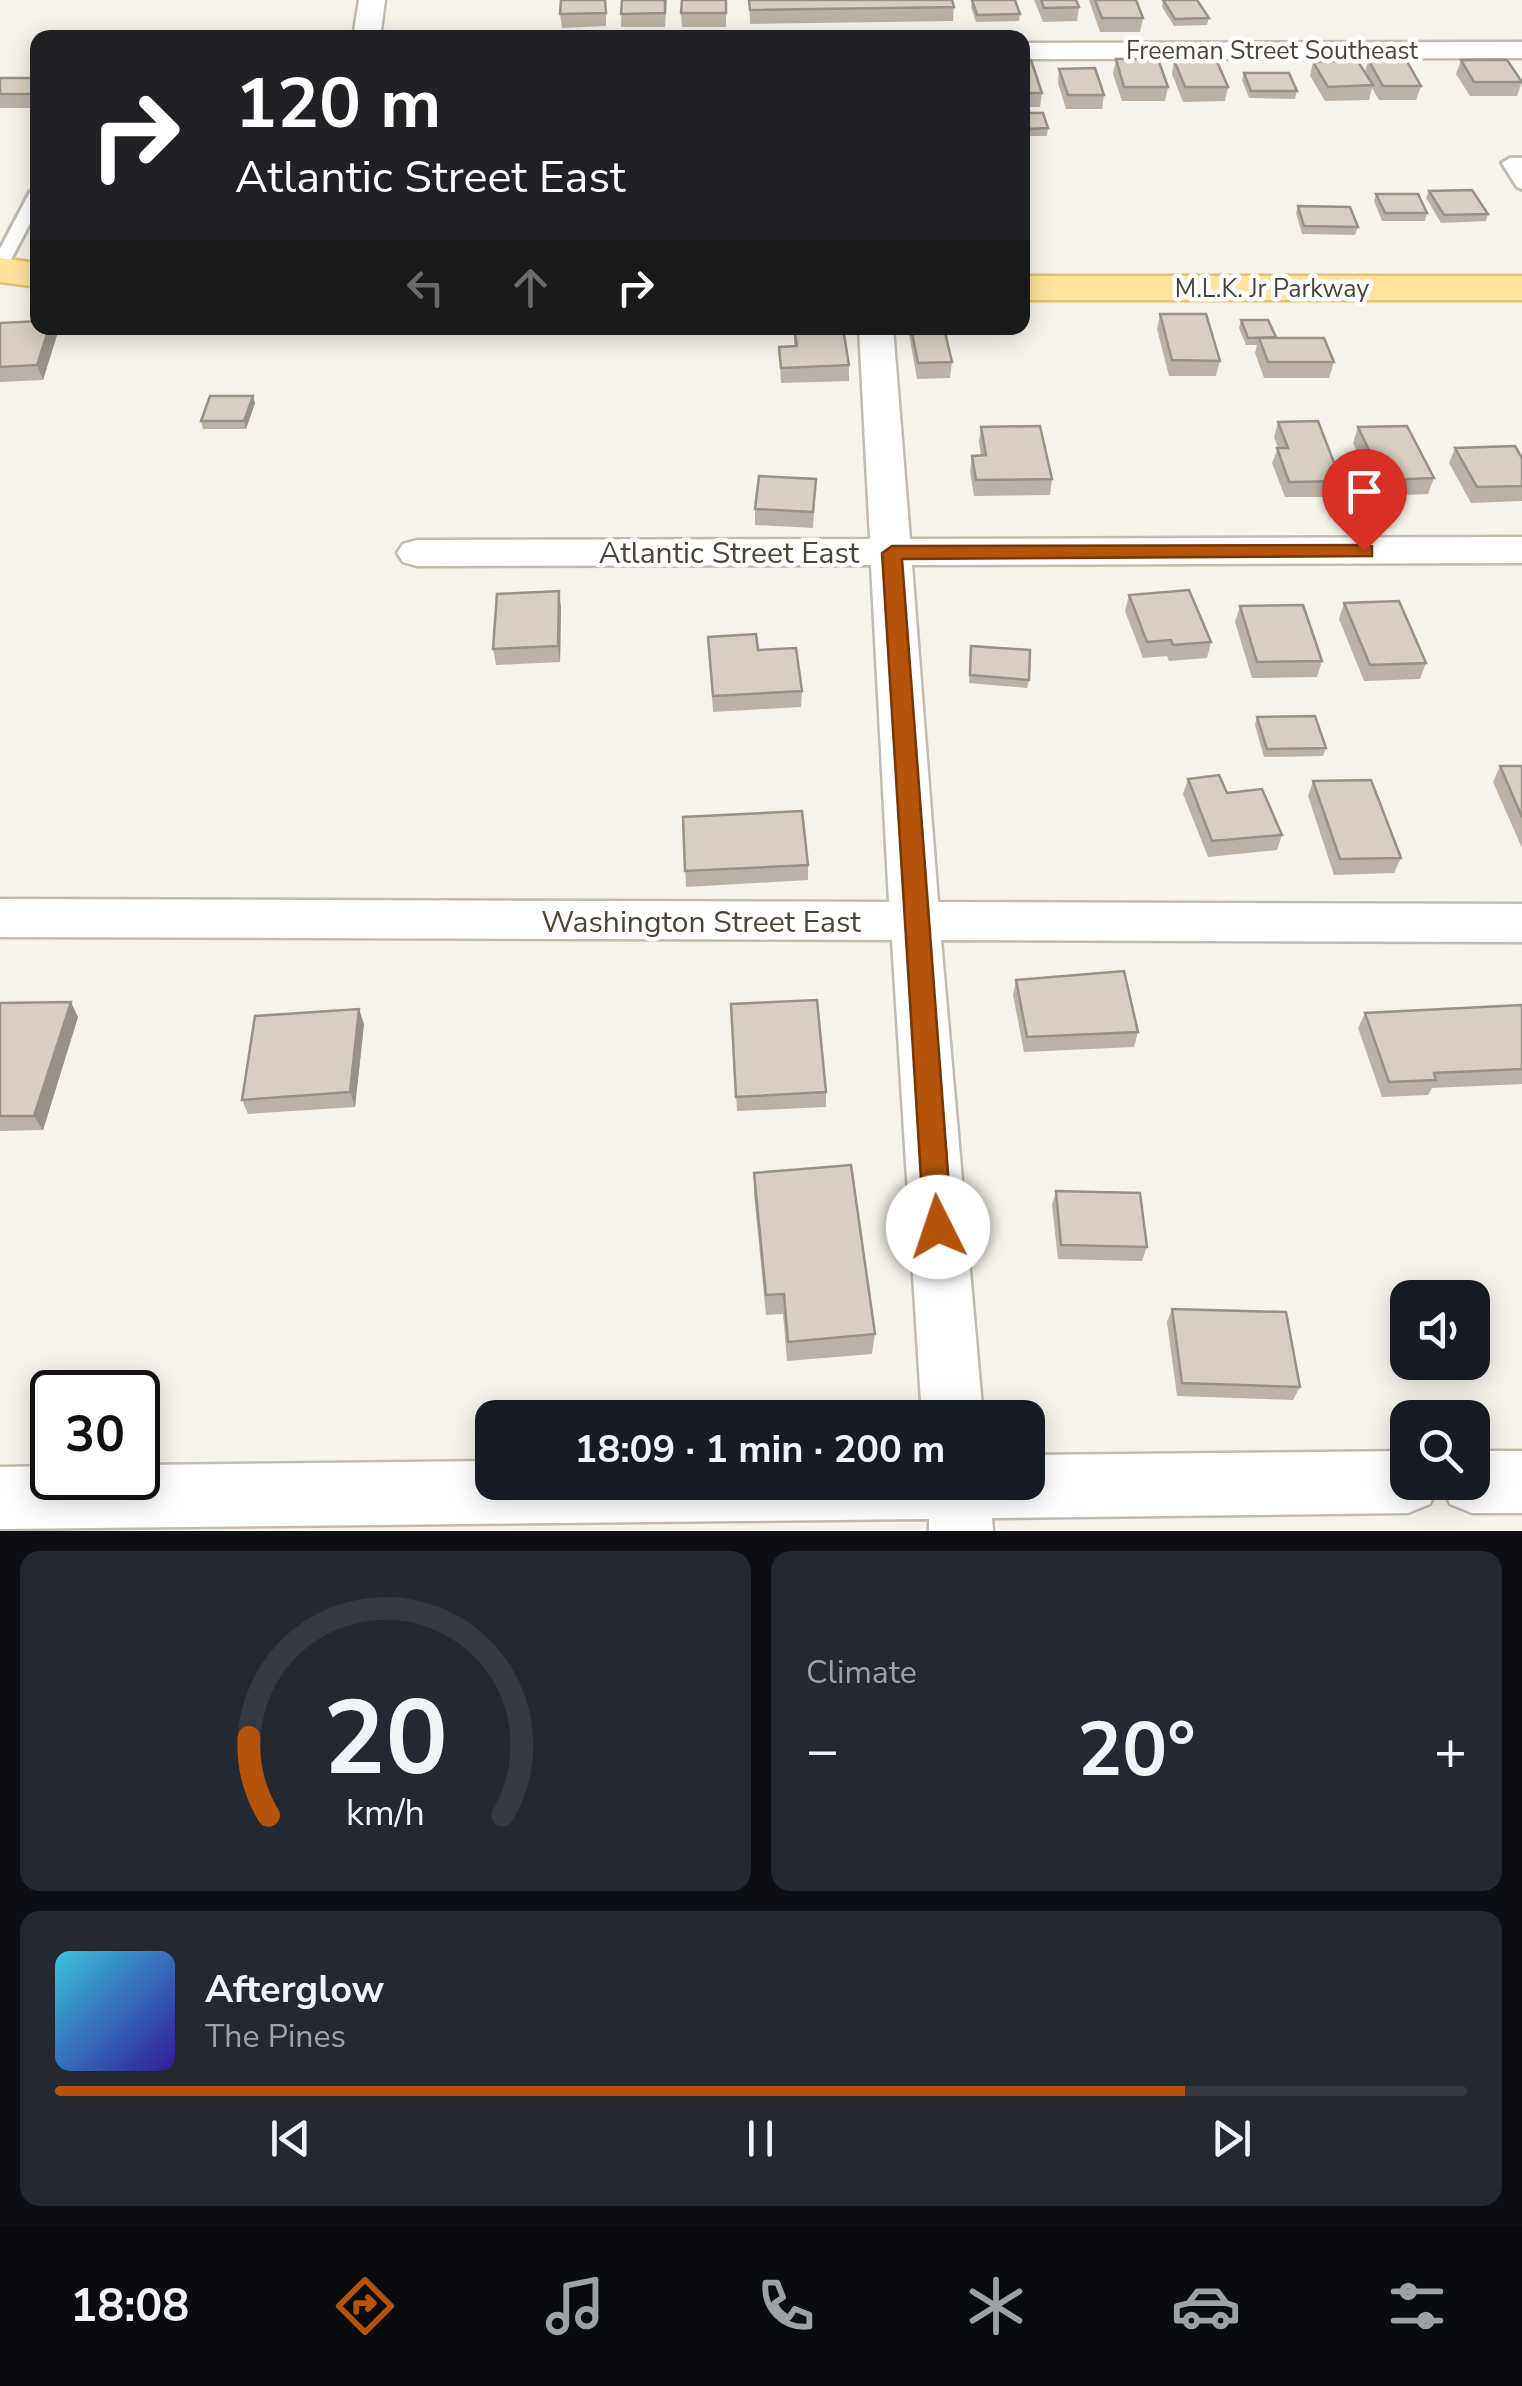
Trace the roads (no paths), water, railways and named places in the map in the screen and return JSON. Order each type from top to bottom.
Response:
[{"type":"main road","points":[[0,268],[30,274]]},
{"type":"main road","name":"M.L.K. Jr Parkway","points":[[1030,288],[1522,288]]},
{"type":"main road","points":[[0,294],[30,292]]},
{"type":"street","points":[[367,30],[372,0]]},
{"type":"street","name":"Freeman Street Southeast","points":[[1030,51],[1522,50]]},
{"type":"street","points":[[876,335],[951,1400]]},
{"type":"street","name":"Atlantic Street East","points":[[416,554],[1522,550]]},
{"type":"street","name":"Washington Street East","points":[[0,918],[1522,923]]},
{"type":"street","points":[[1490,1482],[1522,1482]]},
{"type":"street","points":[[1045,1496],[1390,1483]]},
{"type":"street","points":[[0,1498],[475,1498]]},
{"type":"lane","points":[[1522,163],[1510,163],[1522,184]]},
{"type":"lane","points":[[0,268],[30,220]]}]
